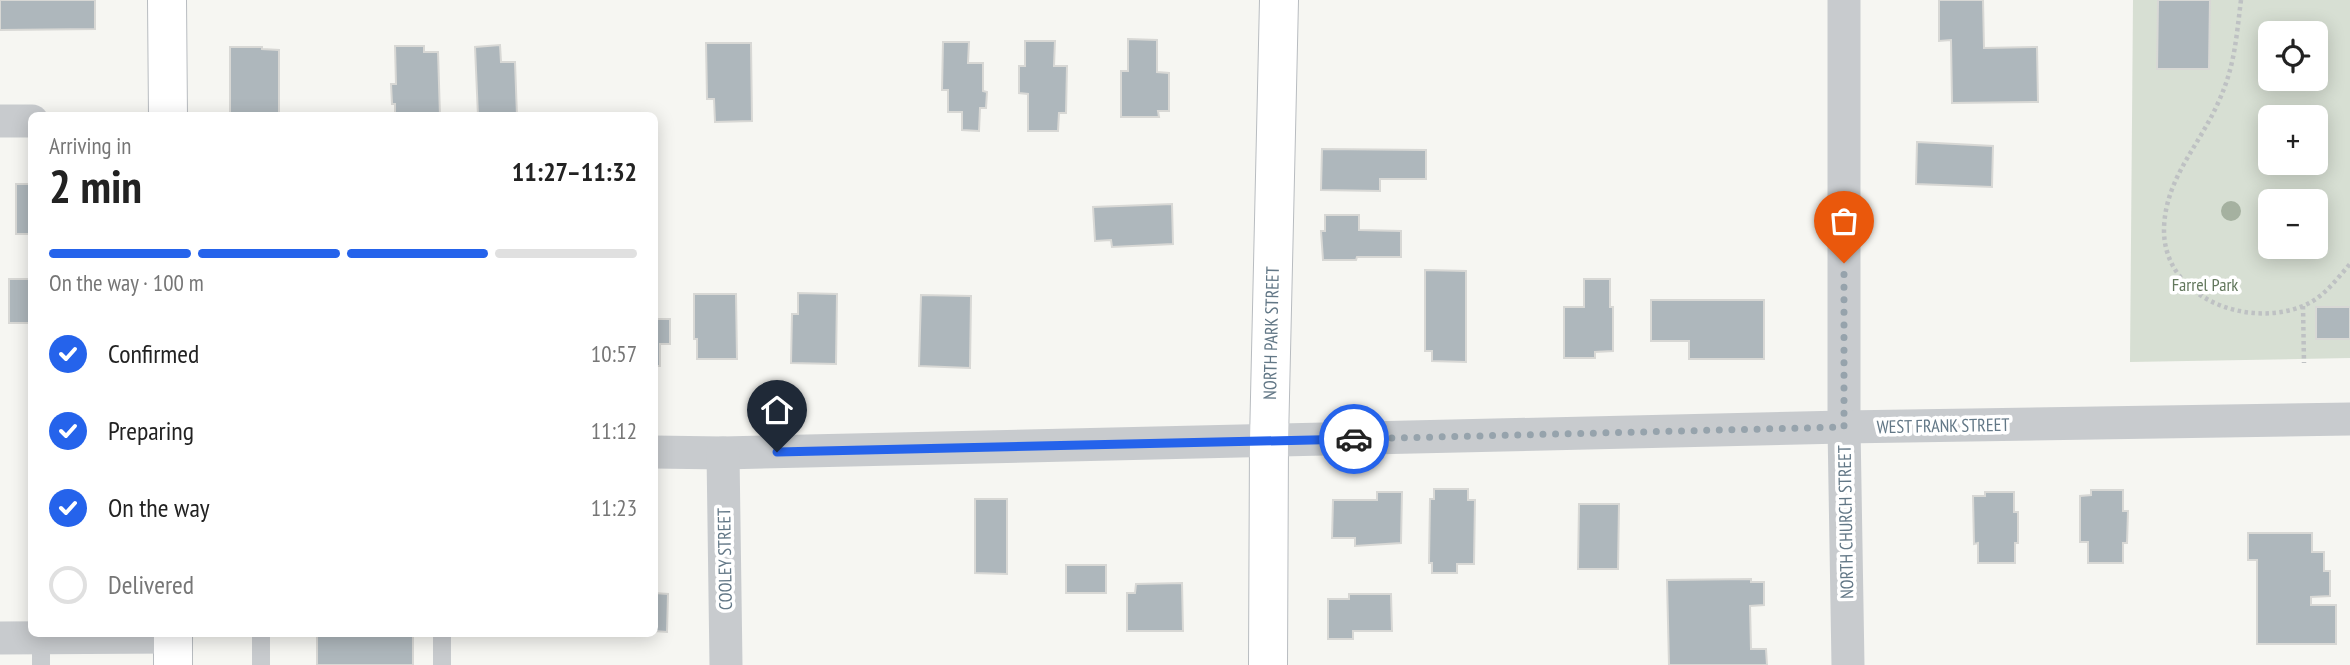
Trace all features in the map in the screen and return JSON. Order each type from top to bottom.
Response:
[{"type":"main road","points":[[167,0],[168,112]]},
{"type":"main road","name":"NORTH PARK STREET","points":[[1268,665],[1269,441],[1279,0]]},
{"type":"street","name":"NORTH CHURCH STREET","points":[[1844,0],[1844,427],[1848,665]]},
{"type":"street","points":[[0,121],[28,121]]},
{"type":"street","name":"WEST FRANK STREET","points":[[658,452],[723,453],[1844,427],[2350,419]]},
{"type":"street","name":"COOLEY STREET","points":[[723,453],[726,665]]},
{"type":"street","points":[[0,638],[41,651],[173,645]]},
{"type":"lane","points":[[261,637],[261,665]]},
{"type":"lane","points":[[442,637],[442,665]]},
{"type":"path","points":[[2241,0],[2232,70],[2217,106],[2178,170],[2168,201],[2164,228],[2167,254],[2178,274],[2196,293],[2224,308],[2252,314],[2303,306],[2328,290],[2350,264]]},
{"type":"path","points":[[2303,306],[2304,363]]},
{"type":"green space","name":"Farrel Park","points":[[2133,0],[2350,0],[2350,358],[2130,362]]},
{"type":"building","points":[[0,0],[95,0],[95,29],[0,30]]},
{"type":"building","points":[[1939,0],[1983,0],[1984,48],[2037,47],[2038,102],[1952,103],[1951,40],[1939,41]]},
{"type":"building","points":[[2158,0],[2210,0],[2209,69],[2157,69]]},
{"type":"building","points":[[1128,39],[1157,40],[1157,72],[1169,73],[1169,111],[1158,111],[1159,117],[1121,117],[1121,71],[1128,71]]},
{"type":"building","points":[[1025,41],[1055,41],[1054,66],[1067,66],[1066,113],[1059,113],[1058,131],[1028,131],[1028,94],[1019,93],[1019,66],[1025,66]]},
{"type":"building","points":[[943,42],[969,42],[968,63],[983,63],[983,91],[987,92],[986,108],[980,108],[979,131],[962,130],[962,112],[948,112],[948,90],[942,90]]},
{"type":"building","points":[[706,43],[751,43],[752,121],[715,122],[714,99],[707,99]]},
{"type":"building","points":[[500,45],[501,62],[515,62],[517,112],[478,112],[475,47]]},
{"type":"building","points":[[395,46],[424,46],[424,52],[438,52],[440,112],[395,112],[391,84],[396,84]]},
{"type":"building","points":[[230,47],[279,50],[279,112],[230,112]]},
{"type":"building","points":[[1917,142],[1993,146],[1992,187],[1916,184]]},
{"type":"building","points":[[1322,149],[1426,150],[1426,179],[1380,179],[1380,191],[1321,190]]},
{"type":"building","points":[[16,184],[28,184],[28,234],[16,234]]},
{"type":"building","points":[[1172,204],[1173,244],[1112,247],[1111,240],[1095,241],[1093,207]]},
{"type":"building","points":[[1325,215],[1359,215],[1359,230],[1401,231],[1401,257],[1323,260],[1321,231],[1325,231]]},
{"type":"building","points":[[1425,270],[1466,271],[1466,362],[1432,361],[1432,351],[1425,351]]},
{"type":"building","points":[[9,279],[28,279],[28,323],[9,323]]},
{"type":"building","points":[[1584,279],[1610,279],[1613,351],[1595,352],[1595,358],[1564,358],[1564,307],[1584,307]]},
{"type":"building","points":[[798,293],[837,294],[836,364],[791,363],[792,314],[798,314]]},
{"type":"building","points":[[694,294],[736,294],[737,359],[697,359]]},
{"type":"building","points":[[921,295],[971,296],[970,368],[919,366]]},
{"type":"building","points":[[1651,300],[1764,300],[1764,359],[1689,359],[1689,341],[1651,341]]},
{"type":"building","points":[[2316,307],[2350,307],[2350,339],[2316,339]]},
{"type":"building","points":[[658,319],[670,319],[670,344],[660,344],[660,366]]},
{"type":"building","points":[[1434,489],[1468,489],[1468,500],[1475,500],[1474,564],[1457,564],[1457,573],[1432,573],[1432,563],[1429,563],[1430,499],[1434,499]]},
{"type":"building","points":[[2091,490],[2123,490],[2123,511],[2128,511],[2123,563],[2088,563],[2088,542],[2080,542],[2080,496],[2091,495]]},
{"type":"building","points":[[1377,492],[1402,492],[1401,543],[1355,546],[1355,538],[1332,538],[1333,500],[1377,500]]},
{"type":"building","points":[[1985,492],[2014,492],[2014,512],[2018,512],[2015,563],[1978,563],[1978,543],[1974,544],[1973,496],[1985,496]]},
{"type":"building","points":[[975,499],[1007,499],[1007,574],[975,573]]},
{"type":"building","points":[[1579,504],[1619,504],[1618,569],[1578,569]]},
{"type":"building","points":[[2248,533],[2312,533],[2312,552],[2324,552],[2324,571],[2330,571],[2330,596],[2311,597],[2311,605],[2336,605],[2336,644],[2257,644],[2257,560],[2248,560]]},
{"type":"building","points":[[1066,565],[1106,565],[1106,593],[1066,593]]},
{"type":"building","points":[[1751,579],[1751,582],[1764,582],[1764,605],[1750,606],[1751,649],[1766,649],[1767,665],[1669,665],[1667,580]]},
{"type":"building","points":[[1182,583],[1183,631],[1127,631],[1127,593],[1135,593],[1136,584]]},
{"type":"building","points":[[658,593],[668,594],[667,632],[658,631]]},
{"type":"building","points":[[1349,594],[1391,594],[1392,631],[1353,631],[1353,639],[1328,639],[1328,599],[1349,599]]},
{"type":"building","points":[[317,637],[413,637],[413,665],[317,665]]},
{"type":"way so far","points":[[1354,439],[1844,427],[1844,263]]},
{"type":"route","points":[[777,452],[1354,439]]}]
